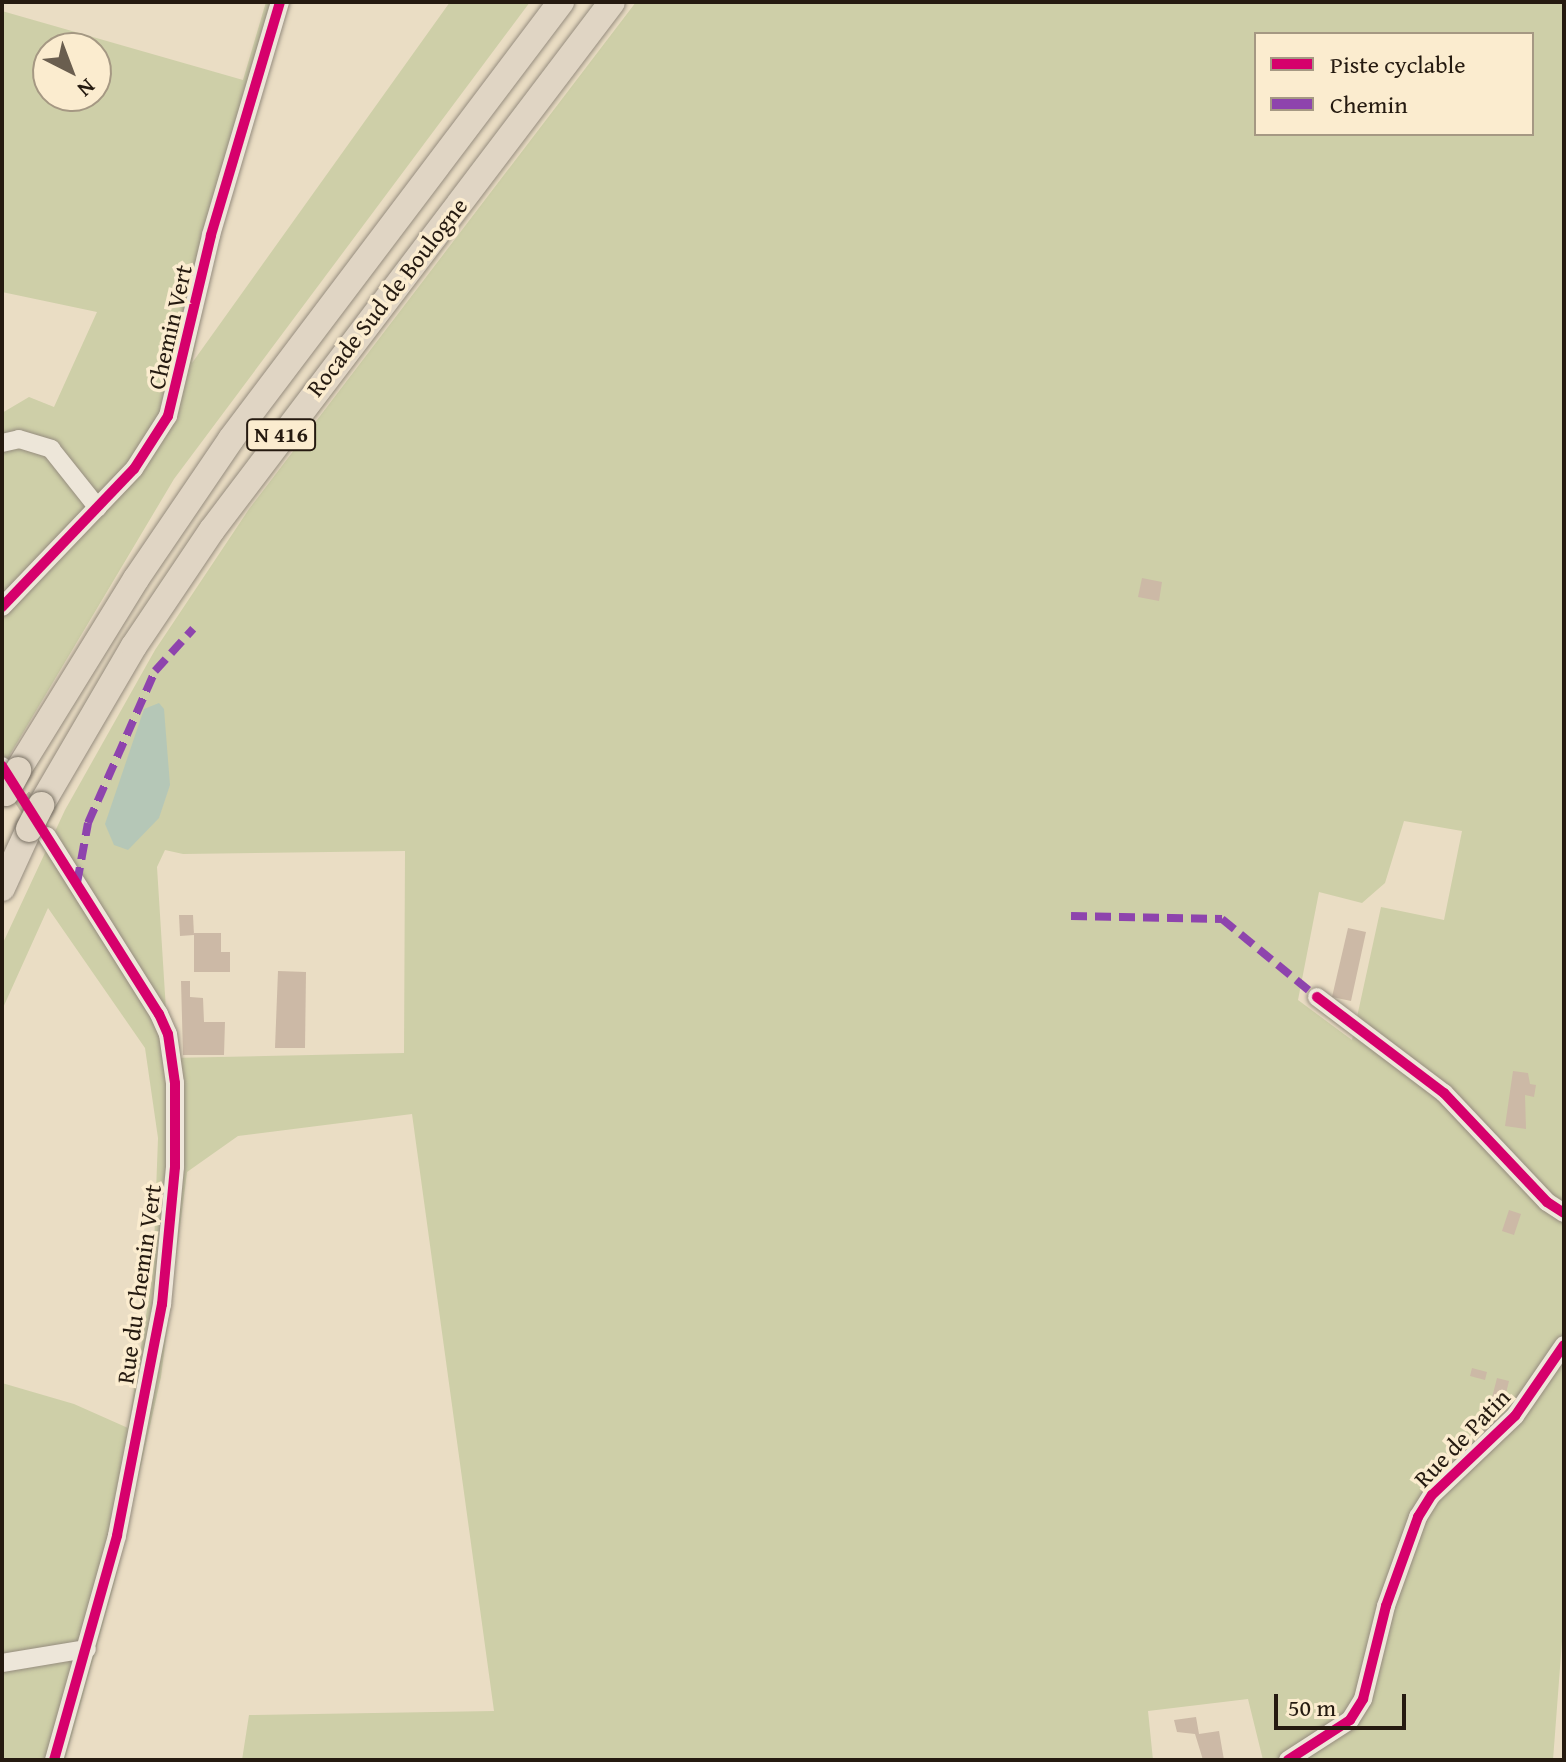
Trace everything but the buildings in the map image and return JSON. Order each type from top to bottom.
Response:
[{"type":"highway","name":"Rocade Sud de Boulogne","points":[[6,780],[231,439],[561,2]]},
{"type":"highway","name":"Rocade Sud de Boulogne","points":[[2,888],[38,833],[41,805],[126,658],[212,530],[612,2]]},
{"type":"street","name":"Chemin Vert","points":[[2,607],[148,452],[175,398],[211,235],[280,2]]},
{"type":"street","points":[[2,443],[19,439],[51,449],[98,508]]},
{"type":"street","name":"Rue du Chemin Vert","points":[[38,833],[159,1014],[168,1034],[175,1083],[175,1167],[162,1304],[117,1536],[54,1760]]},
{"type":"street","points":[[1317,997],[1444,1093],[1547,1202],[1564,1213]]},
{"type":"street","name":"Rue de Patin","points":[[1288,1760],[1341,1728],[1357,1710],[1418,1517],[1432,1495],[1515,1416],[1564,1345]]},
{"type":"street","points":[[2,1663],[87,1649]]},
{"type":"green space","points":[[266,2],[286,2],[216,240],[192,363],[450,2],[530,2],[174,479],[2,768],[2,413],[29,397],[54,407],[97,312],[2,292],[2,11],[75,32],[32,32],[32,112],[112,112],[112,42],[243,80]]},
{"type":"green space","points":[[636,2],[1564,2],[1564,1615],[1553,1760],[1263,1760],[1248,1699],[1148,1711],[1153,1760],[242,1760],[249,1715],[494,1711],[412,1114],[238,1136],[187,1172],[161,1377],[115,1581],[65,1760],[2,1760],[2,1383],[74,1404],[128,1428],[153,1272],[158,1138],[145,1048],[48,908],[2,1010],[2,945],[65,810],[155,650],[249,509]],"holes":[[[1404,821],[1462,831],[1444,920],[1381,907],[1352,1040],[1298,1000],[1319,892],[1362,903],[1385,883]],[[165,850],[183,854],[405,851],[404,1053],[169,1058],[157,867]]]},
{"type":"shaded area","points":[[159,703],[164,709],[170,785],[159,818],[128,850],[114,845],[105,824],[144,709]]},
{"type":"tunnel","points":[[7,774],[39,823]]},
{"type":"marked path","points":[[77,883],[88,823],[155,671],[193,629]]},
{"type":"marked path","points":[[1071,916],[1222,919],[1317,997]]},
{"type":"cycle path","points":[[2,607],[134,469],[168,416],[211,235],[280,2]]},
{"type":"cycle path","points":[[2,766],[159,1014],[168,1034],[175,1083],[175,1167],[162,1304],[117,1536],[54,1760]]},
{"type":"cycle path","points":[[1317,997],[1444,1093],[1547,1202],[1564,1213]]},
{"type":"cycle path","points":[[1288,1760],[1350,1720],[1363,1699],[1386,1606],[1418,1517],[1432,1495],[1515,1416],[1564,1345]]}]
